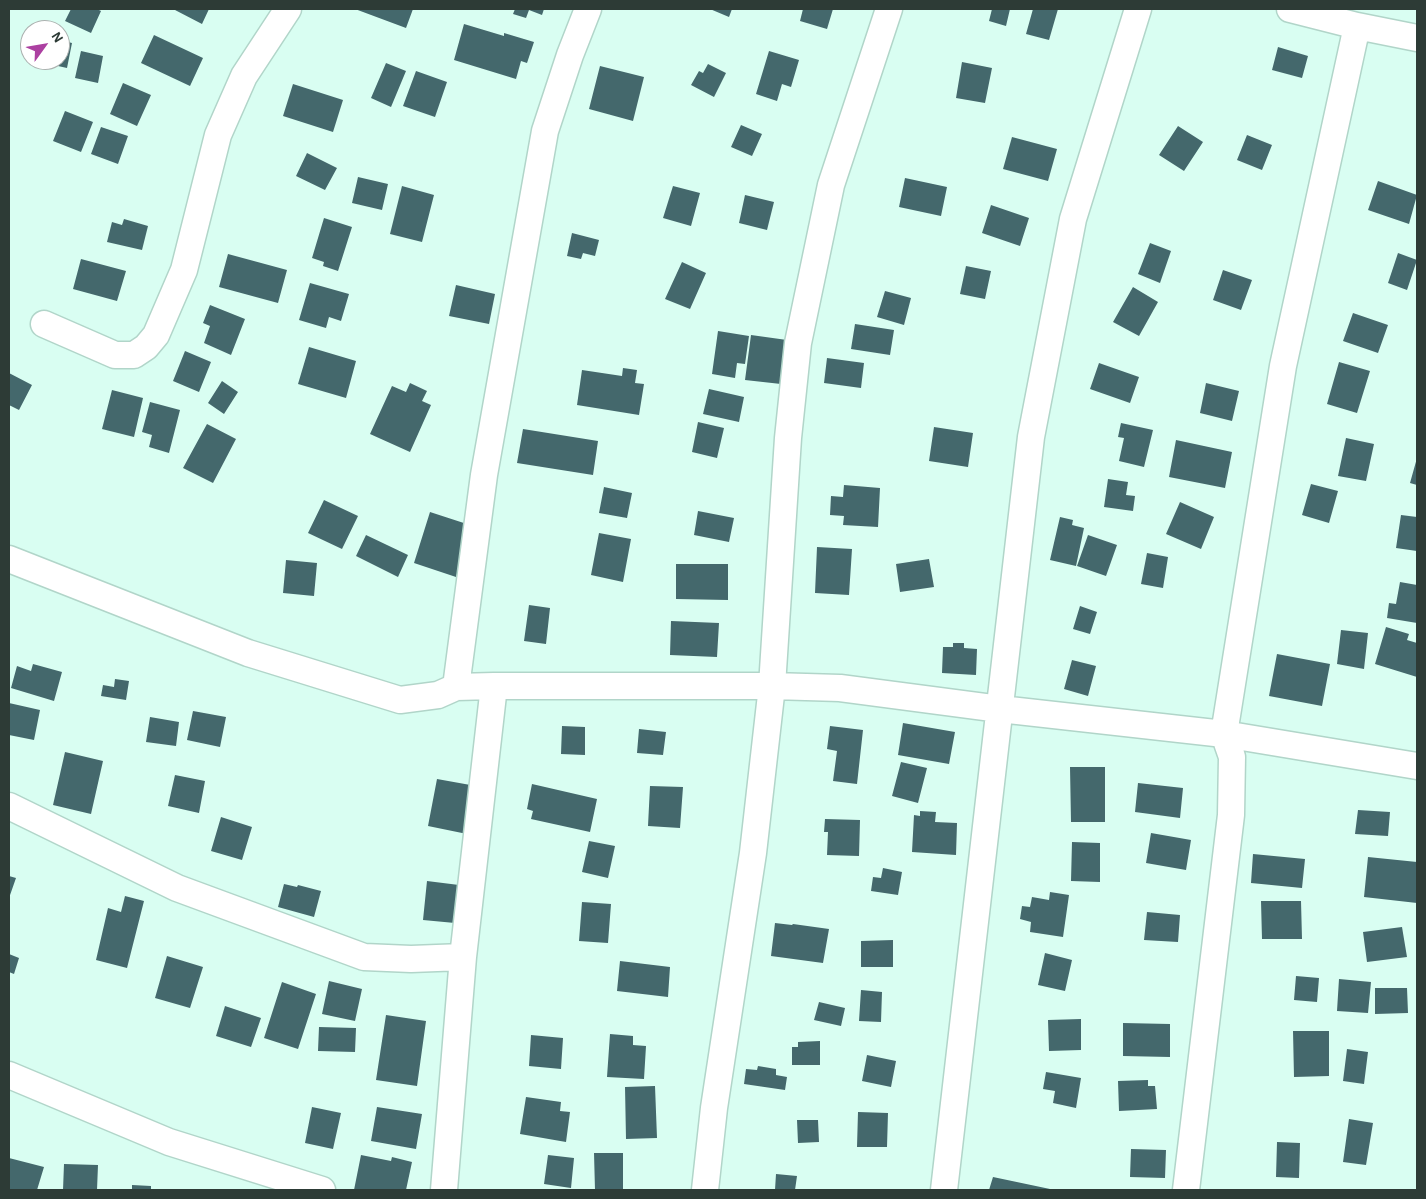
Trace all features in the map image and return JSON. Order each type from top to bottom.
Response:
[{"type":"street","points":[[44,324],[115,355],[134,355],[146,348],[156,335],[184,270],[218,135],[244,76],[288,9]]},
{"type":"street","points":[[456,687],[484,475],[544,131],[588,9]]},
{"type":"street","points":[[706,1190],[714,1108],[753,853],[772,686],[788,438],[798,344],[830,185],[889,9]]},
{"type":"street","points":[[944,1190],[1031,437],[1072,228],[1138,9]]},
{"type":"street","points":[[1290,9],[1357,26],[1417,38]]},
{"type":"street","points":[[1186,1190],[1230,815],[1232,757],[1224,734],[1283,366],[1357,26]]},
{"type":"street","points":[[9,559],[248,653],[400,700],[438,695],[456,687],[772,686],[840,688],[1000,710],[1224,734],[1417,766]]},
{"type":"street","points":[[444,1190],[463,957],[494,686]]},
{"type":"street","points":[[9,806],[177,888],[364,957],[411,959],[463,957]]},
{"type":"street","points":[[9,1075],[169,1142],[322,1190]]},
{"type":"building","points":[[71,9],[97,9],[101,11],[91,33],[70,23],[70,20],[66,20]]},
{"type":"building","points":[[176,9],[209,9],[202,24]]},
{"type":"building","points":[[355,9],[413,9],[406,28]]},
{"type":"building","points":[[515,9],[544,9],[542,15],[529,10],[526,18],[513,14]]},
{"type":"building","points":[[710,9],[732,9],[729,17]]},
{"type":"building","points":[[803,9],[833,9],[827,29],[800,21]]},
{"type":"building","points":[[992,9],[1010,9],[1006,26],[989,21]]},
{"type":"building","points":[[1033,9],[1058,9],[1049,40],[1026,34]]},
{"type":"building","points":[[464,24],[504,36],[504,33],[534,42],[527,63],[521,61],[516,79],[454,60]]},
{"type":"building","points":[[154,35],[203,58],[190,86],[141,63]]},
{"type":"building","points":[[1278,47],[1308,56],[1302,78],[1272,70]]},
{"type":"building","points":[[81,51],[103,56],[98,83],[75,78]]},
{"type":"building","points":[[769,51],[799,60],[791,87],[782,84],[777,101],[756,94]]},
{"type":"building","points":[[962,62],[992,68],[985,103],[956,98]]},
{"type":"building","points":[[386,63],[406,71],[391,107],[371,98]]},
{"type":"building","points":[[708,64],[726,73],[714,97],[691,85],[699,71],[703,73]]},
{"type":"building","points":[[600,66],[644,77],[633,121],[589,109]]},
{"type":"building","points":[[416,71],[447,82],[435,117],[403,106]]},
{"type":"building","points":[[123,83],[151,95],[137,126],[110,114]]},
{"type":"building","points":[[293,84],[343,100],[333,132],[283,116]]},
{"type":"building","points":[[65,111],[93,122],[81,152],[53,141]]},
{"type":"building","points":[[741,125],[762,134],[752,156],[731,147]]},
{"type":"building","points":[[1178,126],[1203,142],[1184,171],[1159,155]]},
{"type":"building","points":[[101,127],[128,136],[118,164],[91,154]]},
{"type":"building","points":[[1247,135],[1272,145],[1262,170],[1237,160]]},
{"type":"building","points":[[1012,137],[1057,149],[1048,181],[1003,169]]},
{"type":"building","points":[[307,153],[337,168],[325,190],[296,176]]},
{"type":"building","points":[[358,177],[388,184],[382,210],[352,203]]},
{"type":"building","points":[[905,178],[947,187],[941,216],[899,207]]},
{"type":"building","points":[[1378,181],[1417,195],[1409,224],[1368,210]]},
{"type":"building","points":[[402,186],[434,195],[422,242],[390,234]]},
{"type":"building","points":[[673,186],[700,193],[691,226],[663,218]]},
{"type":"building","points":[[745,195],[774,202],[767,230],[739,223]]},
{"type":"building","points":[[991,205],[1029,218],[1020,246],[982,233]]},
{"type":"building","points":[[324,218],[352,227],[338,271],[323,266],[324,262],[312,258]]},
{"type":"building","points":[[124,219],[148,226],[142,250],[107,242],[112,222],[122,225]]},
{"type":"building","points":[[572,233],[599,240],[595,256],[583,253],[581,259],[567,256]]},
{"type":"building","points":[[1150,243],[1171,251],[1160,283],[1138,274]]},
{"type":"building","points":[[1398,253],[1417,260],[1407,290],[1388,283]]},
{"type":"building","points":[[228,254],[287,270],[278,303],[219,287]]},
{"type":"building","points":[[81,259],[126,271],[117,301],[73,289]]},
{"type":"building","points":[[682,262],[706,273],[690,309],[665,299]]},
{"type":"building","points":[[966,266],[991,271],[985,299],[960,294]]},
{"type":"building","points":[[1223,270],[1252,280],[1241,310],[1213,300]]},
{"type":"building","points":[[310,283],[349,294],[341,321],[329,317],[326,328],[299,320]]},
{"type":"building","points":[[456,285],[495,294],[489,324],[449,316]]},
{"type":"building","points":[[1133,287],[1158,302],[1139,336],[1113,322]]},
{"type":"building","points":[[885,291],[911,298],[904,325],[877,317]]},
{"type":"building","points":[[210,305],[245,319],[231,355],[204,343],[210,326],[203,323]]},
{"type":"building","points":[[1353,313],[1388,325],[1378,353],[1343,341]]},
{"type":"building","points":[[855,324],[894,330],[890,355],[851,349]]},
{"type":"building","points":[[718,331],[749,336],[745,364],[737,363],[735,378],[712,374]]},
{"type":"building","points":[[751,335],[787,340],[781,384],[745,380]]},
{"type":"building","points":[[309,347],[356,361],[346,398],[298,384]]},
{"type":"building","points":[[185,351],[211,362],[199,392],[173,381]]},
{"type":"building","points":[[827,358],[864,363],[861,388],[824,383]]},
{"type":"building","points":[[1339,362],[1370,371],[1357,413],[1327,404]]},
{"type":"building","points":[[1099,363],[1139,377],[1130,403],[1090,389]]},
{"type":"building","points":[[623,368],[637,370],[635,383],[644,384],[639,415],[577,405],[582,370],[622,376]]},
{"type":"building","points":[[9,373],[32,385],[19,410],[9,405]]},
{"type":"building","points":[[222,381],[238,392],[224,414],[208,403]]},
{"type":"building","points":[[410,383],[427,391],[422,401],[431,405],[410,452],[370,434],[392,386],[406,392]]},
{"type":"building","points":[[1206,383],[1239,391],[1232,421],[1200,413]]},
{"type":"building","points":[[709,389],[744,397],[739,422],[703,414]]},
{"type":"building","points":[[112,390],[143,398],[134,437],[102,429]]},
{"type":"building","points":[[150,402],[180,410],[169,453],[149,447],[152,435],[142,432]]},
{"type":"building","points":[[698,422],[724,428],[717,458],[692,452]]},
{"type":"building","points":[[1121,423],[1153,430],[1144,467],[1119,461],[1124,438],[1118,437]]},
{"type":"building","points":[[207,424],[236,439],[213,483],[183,468]]},
{"type":"building","points":[[934,427],[973,433],[968,467],[929,461]]},
{"type":"building","points":[[523,429],[598,441],[593,475],[517,463]]},
{"type":"building","points":[[1346,438],[1374,444],[1366,481],[1338,476]]},
{"type":"building","points":[[1176,440],[1232,452],[1225,488],[1169,477]]},
{"type":"building","points":[[1417,458],[1417,485],[1410,483]]},
{"type":"building","points":[[1108,479],[1128,482],[1126,495],[1135,496],[1133,511],[1104,507]]},
{"type":"building","points":[[1311,484],[1338,491],[1329,523],[1302,515]]},
{"type":"building","points":[[844,485],[880,488],[878,527],[843,525],[844,516],[830,515],[831,496],[843,497]]},
{"type":"building","points":[[604,487],[632,493],[627,518],[599,513]]},
{"type":"building","points":[[324,500],[358,516],[342,549],[308,533]]},
{"type":"building","points":[[1180,502],[1214,517],[1201,549],[1166,534]]},
{"type":"building","points":[[698,511],[734,518],[729,542],[694,535]]},
{"type":"building","points":[[430,512],[473,526],[456,577],[414,563]]},
{"type":"building","points":[[1401,515],[1417,517],[1417,551],[1396,548]]},
{"type":"building","points":[[1060,517],[1073,520],[1072,525],[1084,528],[1076,566],[1050,560]]},
{"type":"building","points":[[599,533],[631,539],[623,582],[591,575]]},
{"type":"building","points":[[366,535],[408,555],[398,577],[356,556]]},
{"type":"building","points":[[1088,535],[1117,545],[1106,576],[1077,566]]},
{"type":"building","points":[[817,547],[852,549],[849,595],[815,593]]},
{"type":"building","points":[[1147,553],[1168,557],[1163,588],[1141,584]]},
{"type":"building","points":[[929,559],[934,587],[900,592],[896,564]]},
{"type":"building","points":[[286,560],[317,563],[314,596],[283,593]]},
{"type":"building","points":[[676,564],[728,564],[728,600],[676,599]]},
{"type":"building","points":[[1400,582],[1417,585],[1417,623],[1387,618],[1389,603],[1396,604]]},
{"type":"building","points":[[529,605],[550,608],[546,644],[524,641]]},
{"type":"building","points":[[1080,606],[1097,612],[1090,634],[1073,629]]},
{"type":"building","points":[[671,621],[719,623],[717,657],[670,655]]},
{"type":"building","points":[[1386,627],[1409,634],[1407,640],[1417,643],[1417,677],[1375,664]]},
{"type":"building","points":[[1341,630],[1368,633],[1364,669],[1337,664]]},
{"type":"building","points":[[953,643],[964,643],[964,648],[977,649],[976,675],[942,673],[943,647],[953,647]]},
{"type":"building","points":[[1277,654],[1330,664],[1322,706],[1269,696]]},
{"type":"building","points":[[1072,660],[1096,666],[1088,696],[1064,689]]},
{"type":"building","points":[[33,664],[62,672],[54,701],[11,688],[17,666],[31,671]]},
{"type":"building","points":[[115,679],[129,681],[126,700],[101,696],[103,685],[114,687]]},
{"type":"building","points":[[9,703],[40,710],[34,740],[9,735]]},
{"type":"building","points":[[193,711],[226,717],[220,747],[187,740]]},
{"type":"building","points":[[150,717],[179,722],[176,746],[146,742]]},
{"type":"building","points":[[903,723],[955,732],[949,764],[898,755]]},
{"type":"building","points":[[562,726],[585,727],[585,755],[561,754]]},
{"type":"building","points":[[830,726],[863,730],[857,784],[833,781],[837,751],[827,749]]},
{"type":"building","points":[[639,729],[666,732],[663,755],[637,753]]},
{"type":"building","points":[[65,752],[103,761],[91,814],[53,805]]},
{"type":"building","points":[[901,762],[927,768],[918,803],[892,796]]},
{"type":"building","points":[[1070,767],[1105,767],[1105,822],[1071,822]]},
{"type":"building","points":[[175,775],[205,781],[199,813],[168,806]]},
{"type":"building","points":[[437,779],[476,786],[467,834],[428,826]]},
{"type":"building","points":[[1138,783],[1183,788],[1180,818],[1135,812]]},
{"type":"building","points":[[532,784],[597,799],[590,832],[531,819],[533,811],[527,809]]},
{"type":"building","points":[[650,786],[683,787],[680,828],[648,826]]},
{"type":"building","points":[[1358,810],[1390,812],[1388,836],[1355,834]]},
{"type":"building","points":[[920,811],[936,812],[935,822],[957,823],[956,855],[912,852],[914,815],[920,816]]},
{"type":"building","points":[[221,817],[252,827],[242,860],[211,851]]},
{"type":"building","points":[[825,819],[860,820],[859,856],[827,855],[828,832],[824,832]]},
{"type":"building","points":[[1151,833],[1191,840],[1186,870],[1146,863]]},
{"type":"building","points":[[589,841],[615,846],[608,878],[582,872]]},
{"type":"building","points":[[1072,842],[1100,843],[1100,882],[1071,881]]},
{"type":"building","points":[[1253,854],[1305,859],[1302,888],[1251,883]]},
{"type":"building","points":[[1368,857],[1417,862],[1417,903],[1364,897]]},
{"type":"building","points":[[883,868],[902,872],[898,895],[871,891],[873,877],[881,878]]},
{"type":"building","points":[[9,876],[16,878],[9,898]]},
{"type":"building","points":[[427,881],[459,885],[455,923],[423,920]]},
{"type":"building","points":[[284,884],[297,887],[298,885],[321,891],[314,917],[278,907]]},
{"type":"building","points":[[1050,892],[1069,895],[1063,937],[1030,932],[1031,922],[1020,919],[1022,906],[1030,907],[1032,897],[1049,900]]},
{"type":"building","points":[[125,896],[144,901],[127,968],[96,960],[108,908],[121,912]]},
{"type":"building","points":[[1261,901],[1301,901],[1302,939],[1262,939]]},
{"type":"building","points":[[582,902],[611,904],[608,943],[579,941]]},
{"type":"building","points":[[1147,912],[1180,915],[1178,942],[1144,940]]},
{"type":"building","points":[[775,923],[829,929],[823,963],[771,956]]},
{"type":"building","points":[[1402,927],[1407,957],[1367,962],[1363,932]]},
{"type":"building","points":[[893,940],[893,967],[861,967],[861,941]]},
{"type":"building","points":[[1045,953],[1072,960],[1065,991],[1038,985]]},
{"type":"building","points":[[9,954],[19,958],[14,974],[9,972]]},
{"type":"building","points":[[167,956],[203,967],[190,1008],[155,998]]},
{"type":"building","points":[[620,961],[670,967],[668,997],[617,991]]},
{"type":"building","points":[[1296,976],[1319,978],[1317,1002],[1294,1000]]},
{"type":"building","points":[[1339,979],[1371,982],[1368,1013],[1337,1011]]},
{"type":"building","points":[[329,981],[362,989],[355,1021],[322,1014]]},
{"type":"building","points":[[282,982],[316,994],[298,1049],[264,1038]]},
{"type":"building","points":[[1375,988],[1407,988],[1408,1013],[1375,1014]]},
{"type":"building","points":[[861,990],[882,992],[881,1022],[859,1021]]},
{"type":"building","points":[[819,1002],[845,1008],[841,1026],[814,1020]]},
{"type":"building","points":[[225,1006],[261,1018],[251,1047],[216,1036]]},
{"type":"building","points":[[386,1015],[426,1021],[417,1086],[376,1080]]},
{"type":"building","points":[[1081,1019],[1081,1050],[1049,1051],[1048,1020]]},
{"type":"building","points":[[1123,1023],[1170,1024],[1170,1057],[1123,1056]]},
{"type":"building","points":[[319,1027],[356,1028],[355,1052],[318,1051]]},
{"type":"building","points":[[1293,1031],[1329,1031],[1329,1076],[1294,1077]]},
{"type":"building","points":[[610,1034],[633,1036],[633,1045],[646,1046],[644,1079],[607,1077]]},
{"type":"building","points":[[531,1035],[563,1038],[561,1069],[529,1066]]},
{"type":"building","points":[[820,1041],[820,1065],[792,1065],[792,1047],[798,1047],[798,1042]]},
{"type":"building","points":[[1347,1049],[1368,1052],[1364,1084],[1343,1081]]},
{"type":"building","points":[[867,1055],[896,1061],[891,1087],[862,1081]]},
{"type":"building","points":[[758,1066],[776,1069],[776,1075],[787,1077],[785,1090],[744,1084],[746,1069],[757,1070]]},
{"type":"building","points":[[1046,1072],[1081,1078],[1076,1108],[1053,1103],[1055,1091],[1043,1089]]},
{"type":"building","points":[[1148,1080],[1148,1086],[1155,1086],[1157,1109],[1119,1111],[1118,1081]]},
{"type":"building","points":[[655,1086],[657,1138],[626,1139],[625,1087]]},
{"type":"building","points":[[526,1097],[561,1102],[560,1111],[570,1112],[566,1142],[520,1134]]},
{"type":"building","points":[[312,1107],[341,1113],[333,1149],[305,1143]]},
{"type":"building","points":[[377,1107],[422,1114],[416,1149],[371,1141]]},
{"type":"building","points":[[858,1112],[888,1113],[887,1147],[857,1147]]},
{"type":"building","points":[[1349,1119],[1373,1123],[1366,1165],[1343,1162]]},
{"type":"building","points":[[797,1120],[818,1120],[819,1142],[798,1143]]},
{"type":"building","points":[[1277,1142],[1300,1143],[1299,1178],[1276,1177]]},
{"type":"building","points":[[1131,1149],[1166,1150],[1165,1178],[1130,1177]]},
{"type":"building","points":[[594,1153],[623,1153],[623,1190],[595,1190]]},
{"type":"building","points":[[361,1155],[391,1161],[392,1157],[412,1162],[406,1190],[354,1190]]},
{"type":"building","points":[[548,1155],[574,1158],[571,1188],[544,1184]]},
{"type":"building","points":[[9,1158],[44,1167],[37,1190],[9,1190]]},
{"type":"building","points":[[64,1164],[98,1165],[97,1190],[63,1190]]},
{"type":"building","points":[[776,1174],[797,1176],[795,1190],[775,1190]]},
{"type":"building","points":[[993,1177],[1050,1189],[1050,1190],[989,1190]]},
{"type":"building","points":[[132,1185],[151,1186],[151,1190],[132,1190]]}]
